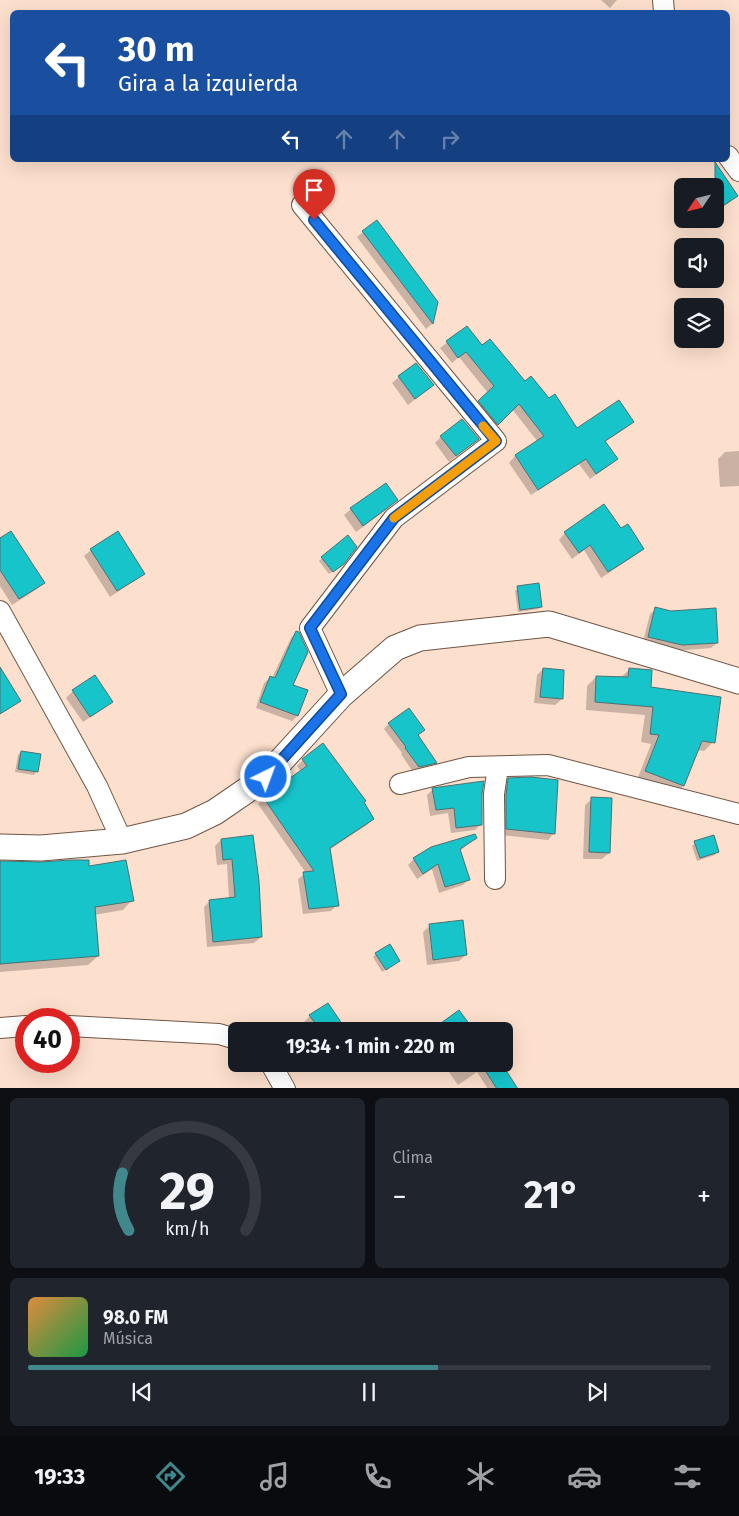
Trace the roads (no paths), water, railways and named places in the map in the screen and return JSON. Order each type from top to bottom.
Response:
[{"type":"street","points":[[730,159],[739,172]]},
{"type":"street","points":[[302,205],[496,441],[394,518],[310,628],[341,694]]},
{"type":"street","points":[[0,611],[97,786],[122,841]]},
{"type":"street","points":[[0,847],[41,848],[122,841],[186,826],[215,812],[266,777],[341,694],[395,648],[420,638],[549,624],[739,681]]},
{"type":"street","points":[[400,784],[469,767],[548,765],[739,814]]},
{"type":"street","points":[[494,879],[494,794],[498,766]]},
{"type":"street","points":[[0,1028],[15,1027]]},
{"type":"street","points":[[80,1027],[219,1034],[228,1037]]},
{"type":"street","points":[[276,1072],[285,1088]]}]
